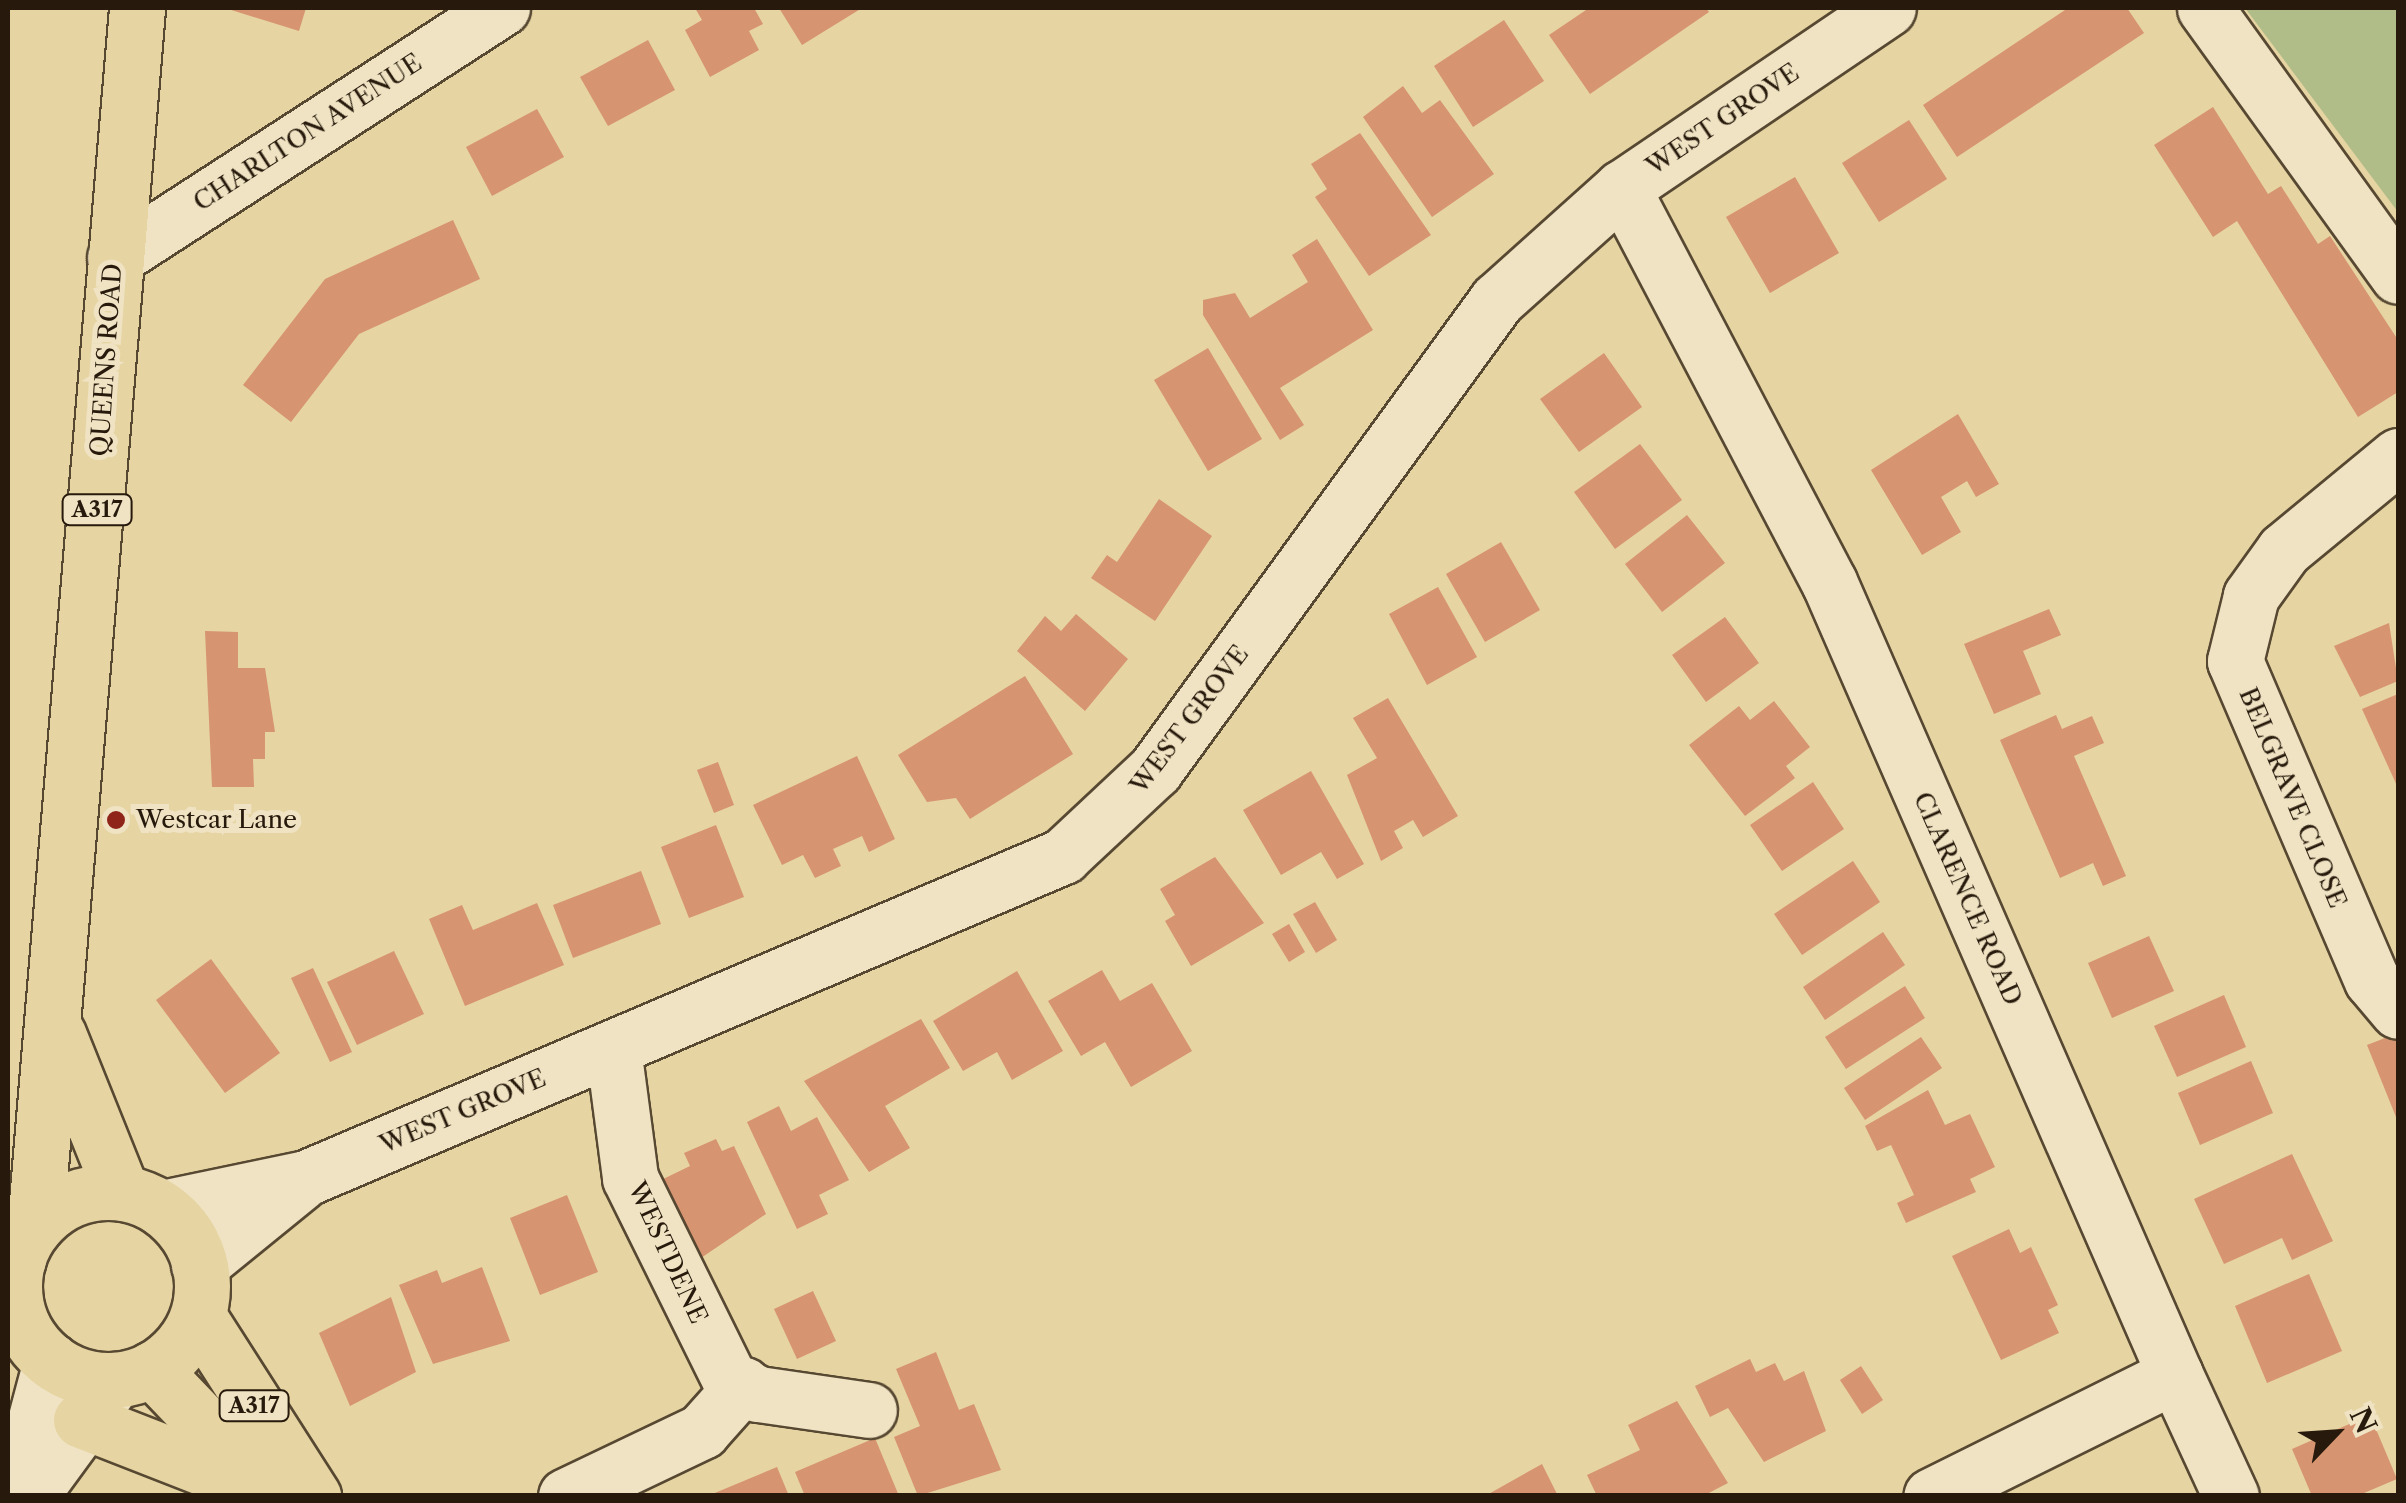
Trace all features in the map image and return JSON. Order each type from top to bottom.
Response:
[{"type":"main road","name":"QUEENS ROAD","points":[[20,1251],[52,1012],[137,8]]},
{"type":"main road","name":"QUEENS ROAD","points":[[52,1012],[75,1095],[142,1201]]},
{"type":"main road","points":[[116,1390],[199,1290],[142,1201],[76,1197],[20,1251],[28,1340],[285,1495]]},
{"type":"main road","name":"A317","points":[[199,1290],[285,1495]]},
{"type":"main road","name":"A317","points":[[116,1390],[285,1495]]},
{"type":"street","name":"CHARLTON AVENUE","points":[[114,258],[502,8]]},
{"type":"street","name":"WEST GROVE","points":[[142,1201],[306,1178],[1023,876],[1098,830],[1155,770],[1497,300],[1622,188],[1888,8]]},
{"type":"street","points":[[2206,8],[2398,276]]},
{"type":"street","name":"CLARENCE ROAD","points":[[1622,188],[1829,582],[2231,1496]]},
{"type":"street","name":"BELGRAVE CLOSE","points":[[2398,456],[2284,550],[2251,596],[2234,661],[2372,980],[2398,1011]]},
{"type":"street","name":"WESTDENE","points":[[613,1048],[630,1178],[712,1350],[742,1385]]},
{"type":"street","name":"WEST GROVE","points":[[199,1290],[306,1178]]},
{"type":"street","points":[[18,1473],[28,1340]]},
{"type":"street","points":[[1931,1496],[2175,1375]]},
{"type":"street","points":[[566,1496],[702,1431],[742,1385],[869,1410]]},
{"type":"street","points":[[18,1473],[116,1390]]},
{"type":"green space","points":[[2245,8],[2398,8],[2398,212]]},
{"type":"building","points":[[225,8],[306,8],[299,31]]},
{"type":"building","points":[[695,8],[754,8],[763,24],[749,31],[759,50],[710,77],[685,30],[702,20]]},
{"type":"building","points":[[779,8],[862,8],[802,45]]},
{"type":"building","points":[[1589,8],[1706,8],[1709,12],[1590,94],[1549,35]]},
{"type":"building","points":[[2068,8],[2127,8],[2144,33],[1957,157],[1923,105]]},
{"type":"building","points":[[1504,20],[1544,81],[1473,127],[1434,66]]},
{"type":"building","points":[[648,40],[675,90],[608,126],[580,77]]},
{"type":"building","points":[[1403,86],[1422,113],[1440,100],[1494,174],[1432,217],[1363,117]]},
{"type":"building","points":[[2213,107],[2268,194],[2281,186],[2318,244],[2330,236],[2398,340],[2398,392],[2358,417],[2237,221],[2213,237],[2154,145]]},
{"type":"building","points":[[537,109],[564,157],[492,196],[466,147]]},
{"type":"building","points":[[1909,120],[1947,179],[1879,222],[1842,163]]},
{"type":"building","points":[[1360,133],[1431,235],[1369,276],[1315,197],[1327,189],[1311,164]]},
{"type":"building","points":[[1795,177],[1839,253],[1770,293],[1726,217]]},
{"type":"building","points":[[453,220],[480,279],[359,334],[291,422],[243,385],[325,279]]},
{"type":"building","points":[[1317,239],[1373,330],[1280,388],[1304,425],[1280,440],[1203,315],[1203,300],[1235,293],[1250,318],[1308,282],[1292,255]]},
{"type":"building","points":[[1208,348],[1262,439],[1208,471],[1154,380]]},
{"type":"building","points":[[1604,353],[1642,407],[1579,452],[1540,399]]},
{"type":"building","points":[[1958,414],[1999,484],[1976,497],[1967,481],[1941,497],[1961,532],[1922,555],[1871,470]]},
{"type":"building","points":[[1640,444],[1682,500],[1615,549],[1574,492]]},
{"type":"building","points":[[1159,499],[1212,536],[1155,621],[1091,578],[1107,555],[1117,562]]},
{"type":"building","points":[[1687,515],[1725,563],[1662,612],[1625,564]]},
{"type":"building","points":[[1501,542],[1540,610],[1485,642],[1446,574]]},
{"type":"building","points":[[1438,587],[1477,657],[1427,685],[1389,614]]},
{"type":"building","points":[[2049,609],[2061,635],[2023,651],[2041,694],[1994,714],[1964,644]]},
{"type":"building","points":[[1076,614],[1128,659],[1085,711],[1017,651],[1045,616],[1061,631]]},
{"type":"building","points":[[1725,617],[1759,663],[1706,702],[1672,655]]},
{"type":"building","points":[[2389,623],[2398,681],[2360,697],[2334,646]]},
{"type":"building","points":[[205,631],[238,632],[238,668],[265,668],[275,732],[265,732],[265,759],[253,759],[254,787],[212,787]]},
{"type":"building","points":[[1025,676],[1073,754],[970,819],[956,798],[927,802],[898,755]]},
{"type":"building","points":[[2398,694],[2398,788],[2362,709]]},
{"type":"building","points":[[1388,698],[1458,816],[1423,837],[1413,820],[1394,831],[1403,848],[1381,861],[1347,775],[1377,758],[1353,718]]},
{"type":"building","points":[[1774,701],[1810,747],[1786,766],[1795,778],[1745,816],[1689,745],[1739,706],[1750,720]]},
{"type":"building","points":[[2056,715],[2062,729],[2092,716],[2104,743],[2074,756],[2126,876],[2103,886],[2093,863],[2060,878],[2000,740]]},
{"type":"building","points":[[857,756],[895,839],[869,852],[862,836],[833,849],[841,866],[815,878],[803,855],[782,865],[753,805]]},
{"type":"building","points":[[718,762],[734,805],[714,813],[697,770]]},
{"type":"building","points":[[1311,771],[1364,864],[1337,879],[1321,852],[1281,875],[1243,810]]},
{"type":"building","points":[[1813,782],[1844,829],[1782,871],[1750,825]]},
{"type":"building","points":[[716,825],[744,897],[689,918],[661,847]]},
{"type":"building","points":[[1215,857],[1264,923],[1191,966],[1165,921],[1175,915],[1160,889]]},
{"type":"building","points":[[1853,861],[1880,902],[1802,955],[1774,914]]},
{"type":"building","points":[[641,871],[661,924],[573,958],[553,905]]},
{"type":"building","points":[[1315,902],[1337,940],[1316,953],[1293,914]]},
{"type":"building","points":[[537,903],[564,965],[465,1006],[429,919],[462,905],[473,930]]},
{"type":"building","points":[[1289,924],[1305,952],[1289,962],[1272,934]]},
{"type":"building","points":[[1883,932],[1905,965],[1825,1020],[1803,987]]},
{"type":"building","points":[[2149,936],[2174,991],[2112,1018],[2088,963]]},
{"type":"building","points":[[394,951],[424,1014],[357,1045],[327,982]]},
{"type":"building","points":[[211,959],[280,1053],[225,1093],[156,1000]]},
{"type":"building","points":[[313,968],[352,1052],[330,1062],[291,978]]},
{"type":"building","points":[[1102,970],[1120,1001],[1152,983],[1192,1051],[1131,1087],[1105,1042],[1081,1056],[1048,1001]]},
{"type":"building","points":[[1017,971],[1063,1051],[1012,1080],[997,1052],[963,1071],[933,1021]]},
{"type":"building","points":[[1905,986],[1925,1018],[1846,1069],[1825,1037]]},
{"type":"building","points":[[2224,995],[2246,1047],[2177,1077],[2154,1026]]},
{"type":"building","points":[[921,1019],[950,1068],[885,1106],[910,1148],[869,1172],[804,1081]]},
{"type":"building","points":[[2398,1033],[2398,1122],[2367,1045]]},
{"type":"building","points":[[1921,1037],[1942,1068],[1865,1120],[1844,1088]]},
{"type":"building","points":[[2251,1061],[2273,1113],[2200,1145],[2178,1093]]},
{"type":"building","points":[[1928,1090],[1945,1125],[1970,1114],[1995,1167],[1970,1179],[1976,1192],[1906,1223],[1897,1203],[1914,1195],[1891,1145],[1877,1151],[1865,1126]]},
{"type":"building","points":[[779,1106],[791,1131],[817,1117],[849,1180],[819,1195],[828,1214],[797,1229],[747,1122]]},
{"type":"building","points":[[716,1139],[722,1151],[734,1146],[766,1214],[698,1260],[655,1183],[690,1166],[684,1153]]},
{"type":"building","points":[[2292,1154],[2333,1241],[2292,1260],[2282,1238],[2224,1264],[2194,1199]]},
{"type":"building","points":[[567,1195],[598,1272],[540,1295],[510,1218]]},
{"type":"building","points":[[2009,1229],[2020,1253],[2031,1247],[2058,1305],[2048,1310],[2059,1333],[2001,1360],[1952,1256]]},
{"type":"building","points":[[482,1267],[510,1341],[433,1364],[399,1285],[437,1270],[442,1283]]},
{"type":"building","points":[[2309,1274],[2342,1351],[2267,1383],[2235,1306]]},
{"type":"building","points":[[813,1291],[836,1341],[797,1359],[774,1309]]},
{"type":"building","points":[[391,1297],[416,1372],[350,1406],[319,1333]]},
{"type":"building","points":[[936,1352],[959,1410],[974,1404],[1001,1470],[918,1496],[894,1437],[920,1426],[896,1369]]},
{"type":"building","points":[[1750,1359],[1756,1372],[1775,1363],[1784,1381],[1804,1371],[1826,1431],[1764,1462],[1728,1408],[1710,1417],[1695,1386]]},
{"type":"building","points":[[1861,1366],[1883,1400],[1862,1414],[1840,1380]]},
{"type":"building","points":[[1677,1401],[1728,1483],[1703,1496],[1597,1496],[1587,1475],[1640,1450],[1628,1425]]},
{"type":"building","points":[[2370,1415],[2397,1479],[2357,1496],[2312,1496],[2292,1449]]},
{"type":"building","points":[[875,1438],[899,1496],[805,1496],[795,1472]]},
{"type":"building","points":[[1542,1464],[1558,1496],[1485,1496]]},
{"type":"building","points":[[777,1467],[789,1496],[710,1496],[710,1495]]},
{"type":"place","name":"Westcar Lane","points":[[116,820]]}]
